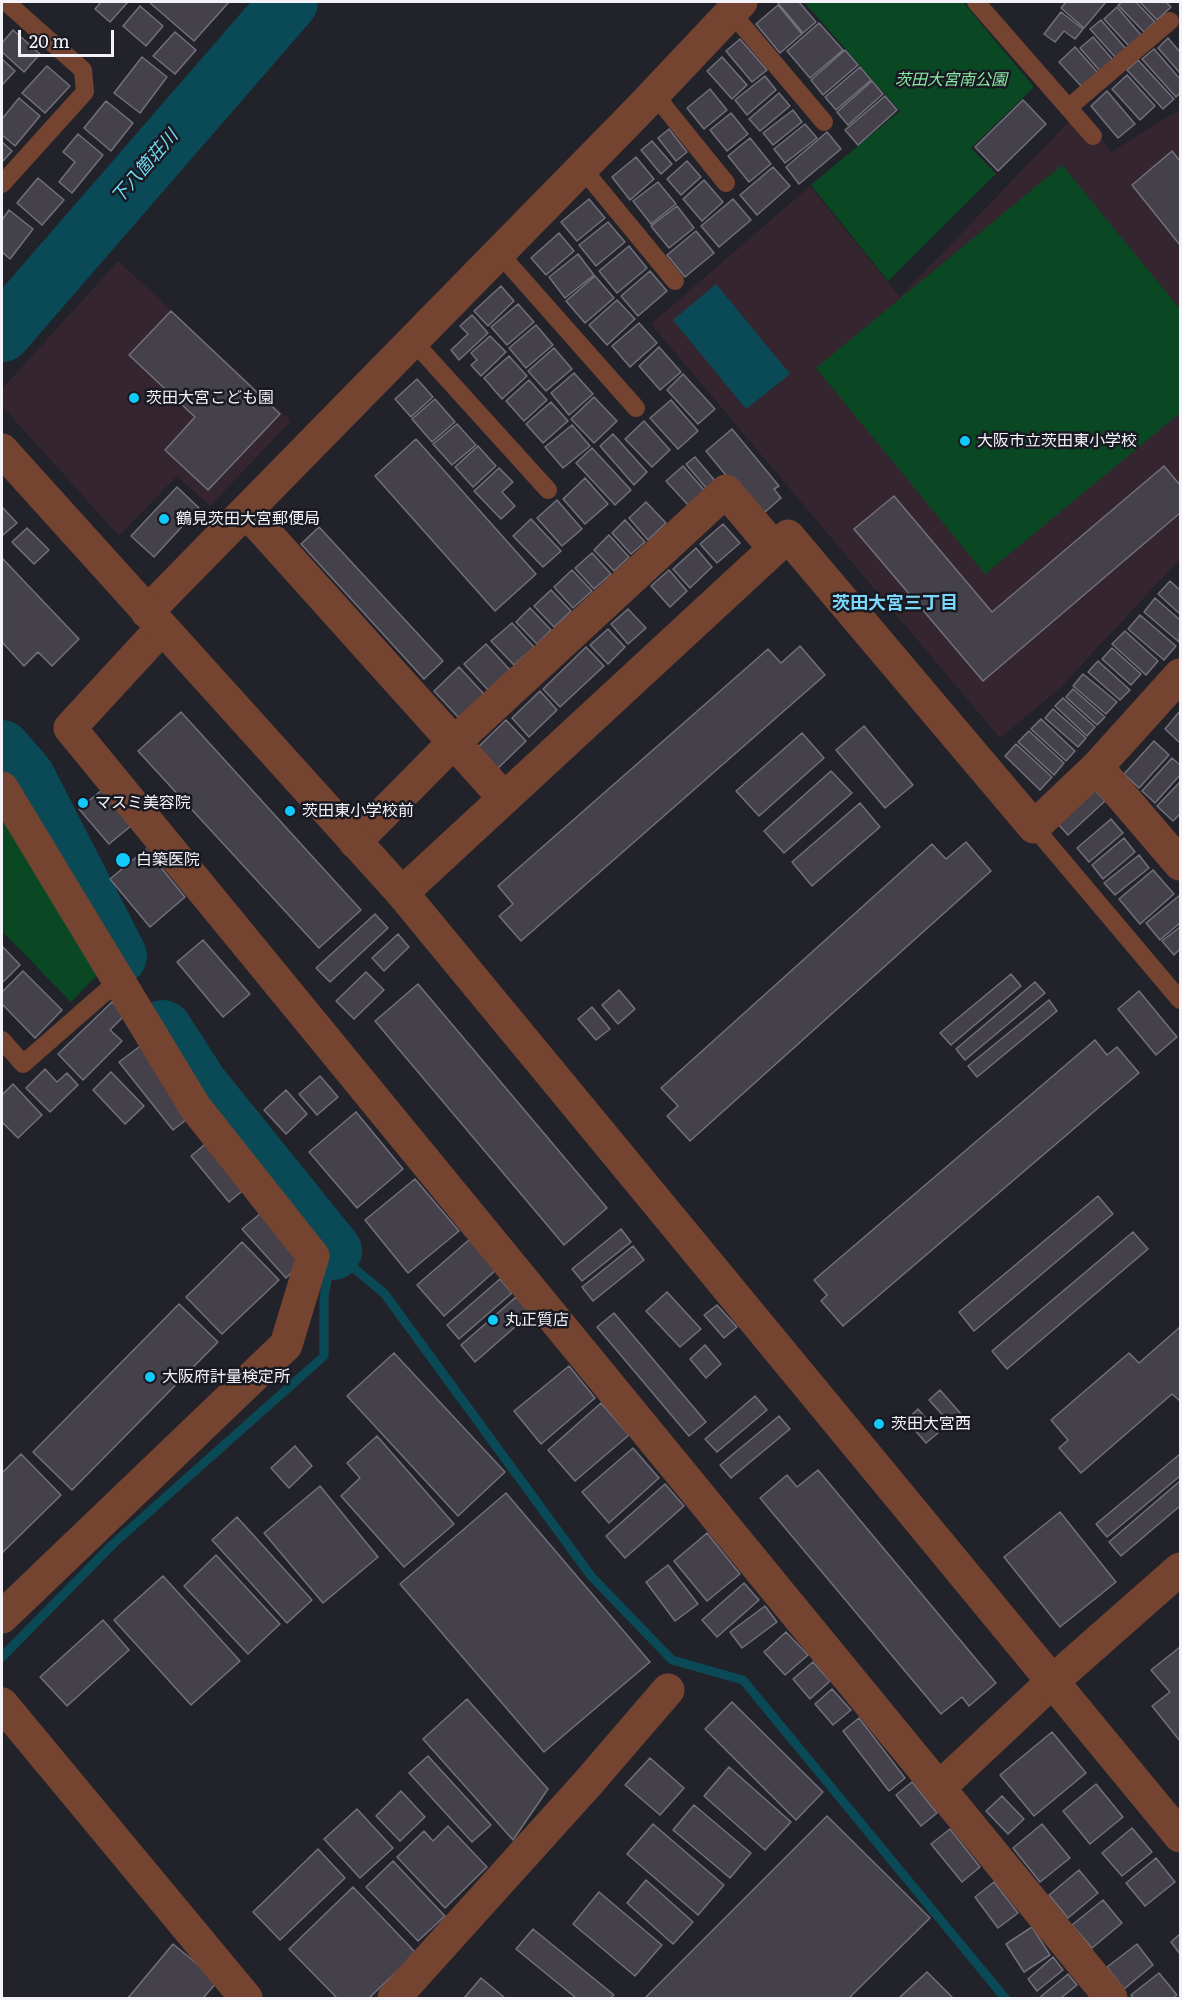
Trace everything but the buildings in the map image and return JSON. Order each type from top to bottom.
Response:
[{"type":"street","points":[[736,7],[246,512],[154,620],[70,728],[1111,1998]]},
{"type":"street","points":[[2,450],[402,893],[1054,1680],[1180,1836]]},
{"type":"street","points":[[355,842],[455,742],[726,491],[774,548]]},
{"type":"street","points":[[246,512],[504,798]]},
{"type":"street","points":[[402,893],[788,536],[1034,827],[1097,767],[1180,675]]},
{"type":"street","points":[[1097,767],[1180,864]]},
{"type":"street","points":[[2,788],[195,1107],[313,1256],[286,1345],[2,1617]]},
{"type":"street","points":[[939,1788],[1054,1680],[1180,1569]]},
{"type":"street","points":[[394,1998],[588,1783],[668,1690]]},
{"type":"street","points":[[2,1704],[246,1998]]},
{"type":"lane","points":[[976,2],[1092,136]]},
{"type":"lane","points":[[736,7],[824,122]]},
{"type":"lane","points":[[2,184],[85,92],[83,70],[7,10]]},
{"type":"lane","points":[[1068,108],[1170,21]]},
{"type":"lane","points":[[654,94],[726,183]]},
{"type":"lane","points":[[582,168],[675,281]]},
{"type":"lane","points":[[499,253],[636,408]]},
{"type":"lane","points":[[413,341],[548,490]]},
{"type":"lane","points":[[1034,827],[1180,1000]]},
{"type":"lane","points":[[2,1040],[23,1064],[119,980]]},
{"type":"shaded area","name":"大阪市立茨田東小学校","points":[[1180,109],[1180,559],[1059,689],[1000,738],[651,324],[810,186],[900,297],[1080,110],[1111,152]]},
{"type":"shaded area","name":"茨田大宮こども園","points":[[118,261],[291,421],[210,506],[177,476],[119,536],[2,406],[2,389]]},
{"type":"green space","name":"茨田大宮南公園","points":[[804,2],[963,2],[1034,87],[971,148],[996,174],[888,281],[811,185],[900,111]]},
{"type":"green space","points":[[1062,165],[1180,309],[1180,413],[985,574],[816,368]]},
{"type":"green space","points":[[2,817],[99,973],[71,1002],[2,931]]},
{"type":"water","points":[[716,284],[790,374],[746,409],[673,320]]},
{"type":"waterway","name":"下八箇荘川","points":[[2,333],[289,2]]},
{"type":"waterway","points":[[2,749],[26,777],[118,956]]},
{"type":"waterway","points":[[163,1029],[199,1085],[333,1251]]},
{"type":"waterway","points":[[2,1657],[113,1544],[324,1356],[324,1296],[333,1251],[384,1293],[591,1576],[672,1660],[743,1680],[1005,1998]]},
{"type":"place","name":"茨田大宮こども園","points":[[134,398]]},
{"type":"place","name":"大阪市立茨田東小学校","points":[[965,441]]},
{"type":"place","name":"鶴見茨田大宮郵便局","points":[[164,519]]},
{"type":"place","name":"マスミ美容院","points":[[83,803]]},
{"type":"place","name":"茨田東小学校前","points":[[290,811]]},
{"type":"place","name":"白築医院","points":[[123,860]]},
{"type":"place","name":"丸正質店","points":[[493,1320]]},
{"type":"place","name":"大阪府計量検定所","points":[[150,1377]]},
{"type":"place","name":"茨田大宮西","points":[[879,1424]]},
{"type":"district","name":"茨田大宮三丁目","points":[[895,604]]}]
